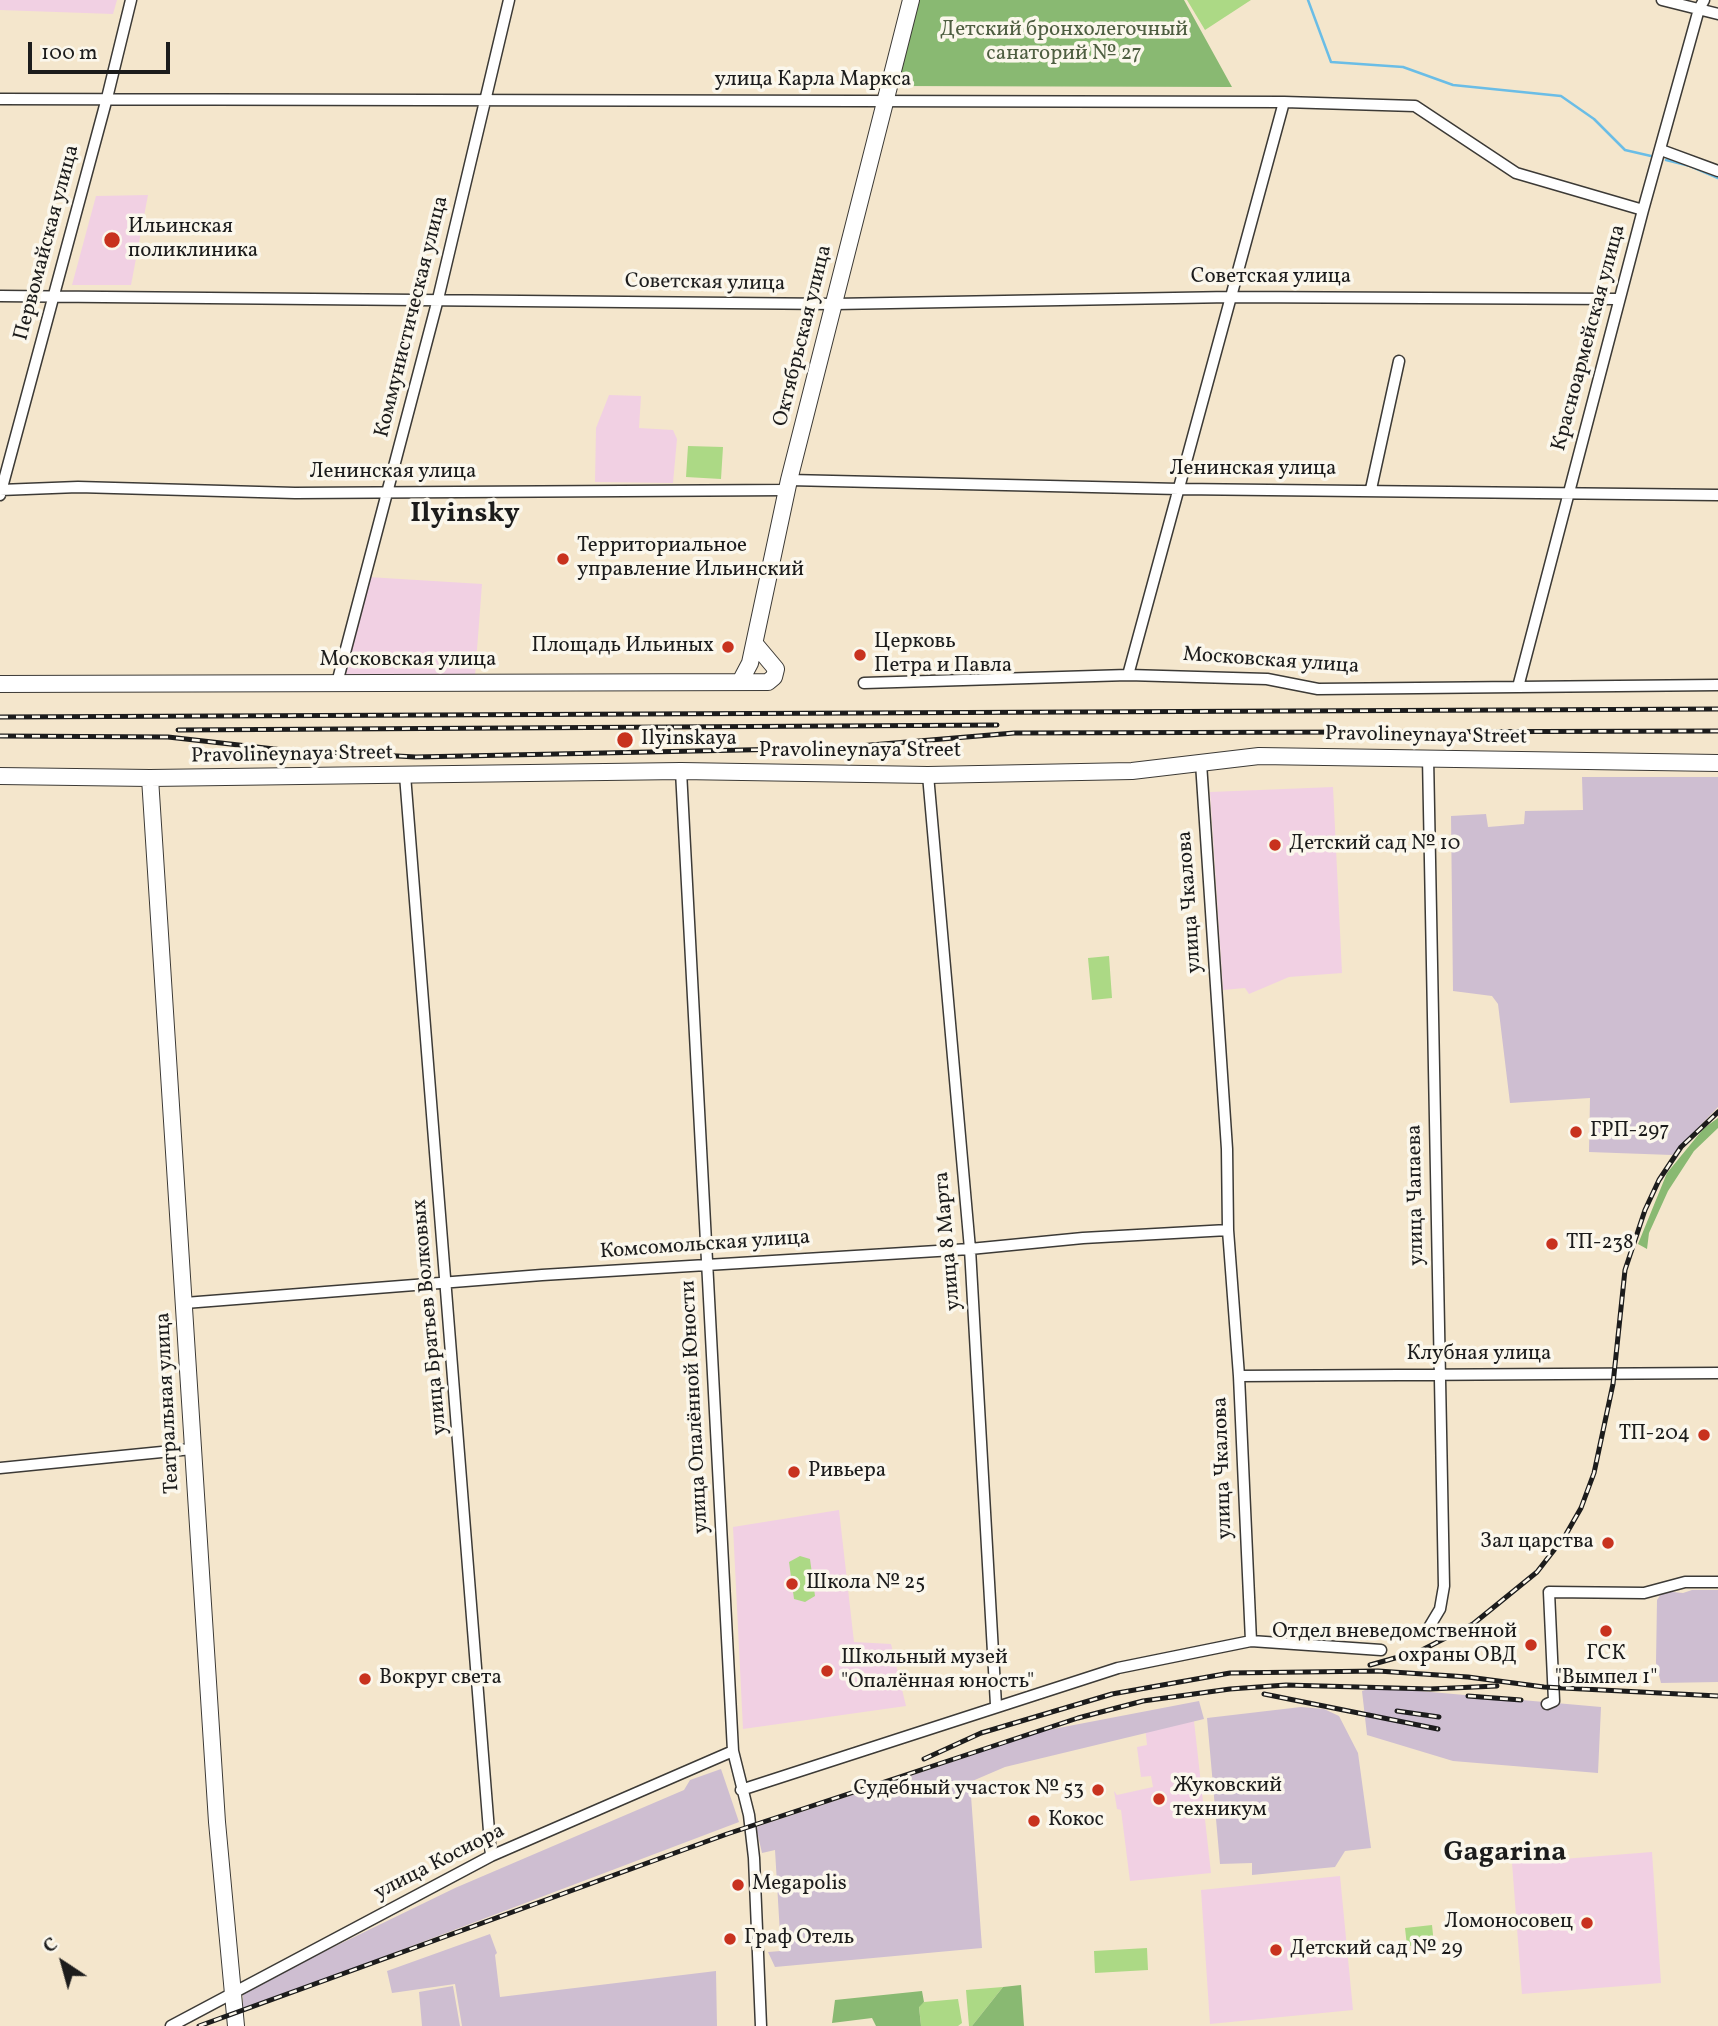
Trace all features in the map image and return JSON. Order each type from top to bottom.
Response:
[{"type":"main road","name":"Октябрьская улица","points":[[740,682],[750,663],[755,644],[788,485],[911,0]]},
{"type":"main road","name":"Московская улица","points":[[0,684],[768,682],[774,677],[774,665],[755,644]]},
{"type":"main road","name":"Pravolineynaya Street","points":[[0,776],[150,778],[681,771],[928,775],[1132,771],[1259,757],[1428,757],[1718,763]]},
{"type":"main road","name":"Театральная улица","points":[[150,778],[216,1808],[236,2026]]},
{"type":"street","name":"Первомайская улица","points":[[0,492],[55,294],[131,0]]},
{"type":"street","name":"Коммунистическая улица","points":[[338,682],[438,299],[509,0]]},
{"type":"street","points":[[1662,0],[1702,5],[1718,14]]},
{"type":"street","name":"Красноармейская улица","points":[[1518,687],[1619,299],[1702,5]]},
{"type":"street","name":"улица Карла Маркса","points":[[0,99],[107,97],[487,101],[1284,102],[1415,106],[1516,173],[1643,211]]},
{"type":"street","points":[[1128,675],[1284,102]]},
{"type":"street","points":[[1661,150],[1718,171]]},
{"type":"street","name":"Советская улица","points":[[0,296],[55,294],[834,304],[1231,297],[1619,299]]},
{"type":"street","points":[[1371,489],[1399,361]]},
{"type":"street","name":"Ленинская улица","points":[[0,492],[78,487],[295,493],[788,485],[1371,489],[1718,495]]},
{"type":"street","name":"Московская улица","points":[[864,683],[1128,675],[1267,679],[1318,689],[1718,685]]},
{"type":"street","name":"улица Чапаева","points":[[1428,757],[1444,1588],[1440,1609],[1428,1629]]},
{"type":"street","name":"улица Чкалова","points":[[1201,763],[1227,1149],[1228,1230],[1240,1376],[1251,1640]]},
{"type":"street","name":"улица Опалённой Юности","points":[[681,771],[733,1751],[749,1815],[754,1858],[761,2026]]},
{"type":"street","name":"улица Братьев Волковых","points":[[405,775],[491,1856]]},
{"type":"street","name":"улица 8 Марта","points":[[928,775],[970,1249],[996,1705]]},
{"type":"street","name":"Комсомольская улица","points":[[184,1303],[447,1282],[1228,1230]]},
{"type":"street","name":"Клубная улица","points":[[1240,1376],[1718,1373]]},
{"type":"street","points":[[0,1468],[192,1449]]},
{"type":"street","points":[[1547,1704],[1554,1701],[1549,1592],[1644,1592],[1685,1583],[1718,1582]]},
{"type":"street","points":[[741,1790],[996,1705],[1118,1668],[1251,1640],[1381,1650]]},
{"type":"street","name":"улица Косиора","points":[[171,2026],[491,1856],[733,1751]]},
{"type":"shaded area","points":[[0,0],[117,0],[113,14],[0,10]]},
{"type":"shaded area","name":"Ильинская поликлиника","points":[[148,195],[131,285],[72,285],[96,196]]},
{"type":"shaded area","points":[[609,395],[641,396],[639,428],[673,430],[677,439],[673,483],[595,482],[596,428]]},
{"type":"shaded area","points":[[368,577],[482,584],[475,676],[341,676]]},
{"type":"shaded area","points":[[1582,777],[1718,777],[1718,1107],[1672,1155],[1589,1152],[1590,1098],[1510,1103],[1498,1004],[1492,996],[1453,991],[1451,816],[1486,814],[1488,827],[1524,824],[1525,811],[1583,810]]},
{"type":"shaded area","name":"Детский сад № 10","points":[[1333,787],[1342,973],[1289,977],[1249,994],[1245,988],[1223,990],[1210,792]]},
{"type":"shaded area","name":"Школа № 25","points":[[839,1510],[854,1642],[891,1644],[906,1706],[743,1729],[733,1527]]},
{"type":"shaded area","points":[[1692,1590],[1718,1590],[1718,1682],[1661,1683],[1656,1663],[1657,1600],[1663,1591],[1683,1593]]},
{"type":"shaded area","points":[[1374,1687],[1601,1707],[1598,1773],[1453,1761],[1367,1735],[1362,1691]]},
{"type":"shaded area","points":[[1199,1701],[1204,1719],[1005,1767],[970,1782],[982,1948],[775,1967],[768,1952],[781,1951],[775,1850],[762,1853],[756,1827],[970,1756],[1027,1734]]},
{"type":"shaded area","points":[[1301,1707],[1324,1709],[1339,1716],[1358,1753],[1371,1848],[1345,1851],[1335,1867],[1252,1875],[1252,1863],[1220,1864],[1207,1718]]},
{"type":"shaded area","name":"Жуковский техникум","points":[[1194,1721],[1211,1873],[1130,1881],[1121,1810],[1117,1809],[1114,1791],[1117,1795],[1153,1787],[1151,1776],[1141,1777],[1137,1747],[1147,1745],[1145,1726]]},
{"type":"shaded area","points":[[721,1769],[739,1822],[243,2010],[243,1991],[455,1888],[684,1790],[690,1780]]},
{"type":"shaded area","name":"Ломоносовец","points":[[1652,1852],[1661,1983],[1522,1994],[1512,1863]]},
{"type":"shaded area","name":"Детский сад № 29","points":[[1340,1876],[1353,2010],[1210,2024],[1201,1890]]},
{"type":"shaded area","points":[[490,1934],[497,1953],[495,1955],[500,1997],[716,1971],[717,2026],[462,2026],[455,1984],[392,1993],[387,1971]]},
{"type":"shaded area","points":[[453,1986],[460,2026],[422,2026],[419,1992]]},
{"type":"green space","name":"Детский бронхолегочный санаторий № 27","points":[[919,0],[1184,0],[1232,87],[897,86]]},
{"type":"green space","points":[[1187,0],[1251,0],[1205,30]]},
{"type":"green space","points":[[688,446],[723,447],[721,479],[686,477]]},
{"type":"green space","points":[[1109,956],[1112,998],[1092,1000],[1088,958]]},
{"type":"green space","points":[[1718,1118],[1718,1128],[1694,1151],[1668,1191],[1649,1233],[1647,1249],[1638,1244],[1667,1173],[1704,1128]]},
{"type":"green space","points":[[800,1556],[810,1559],[815,1596],[805,1602],[794,1599],[789,1562]]},
{"type":"green space","points":[[1432,1925],[1434,1944],[1407,1946],[1405,1928]]},
{"type":"green space","points":[[1147,1948],[1148,1970],[1095,1973],[1094,1951]]},
{"type":"green space","points":[[1021,1985],[1024,2026],[972,2026],[1003,1987]]},
{"type":"green space","points":[[1003,1987],[972,2026],[969,2026],[966,1990]]},
{"type":"green space","points":[[922,1991],[924,2002],[919,2007],[921,2026],[876,2026],[872,2018],[832,2023],[835,2000]]},
{"type":"green space","points":[[958,1999],[962,2023],[958,2026],[921,2026],[919,2006],[924,2002]]},
{"type":"waterway","points":[[1308,0],[1331,62],[1403,67],[1453,85],[1561,96],[1594,119],[1625,150],[1651,156]]},
{"type":"waterway","points":[[1666,160],[1690,166],[1718,178]]},
{"type":"railway","points":[[0,717],[1718,709]]},
{"type":"railway","points":[[178,730],[997,725]]},
{"type":"railway","points":[[0,736],[168,737],[283,750],[416,757],[835,748],[1014,733],[1718,731]]},
{"type":"railway","points":[[1370,1665],[1420,1651],[1473,1624],[1537,1572],[1565,1536],[1581,1508],[1594,1473],[1613,1384],[1625,1270],[1645,1210],[1659,1180],[1681,1147],[1718,1112]]},
{"type":"railway","points":[[924,1759],[981,1733],[1112,1694],[1230,1673],[1378,1671],[1468,1677],[1544,1687],[1718,1696]]},
{"type":"railway","points":[[199,2026],[727,1834],[1078,1718],[1143,1701],[1230,1689],[1286,1685],[1430,1689],[1497,1686]]},
{"type":"railway","points":[[1264,1694],[1438,1729]]},
{"type":"railway","points":[[1468,1696],[1521,1700]]},
{"type":"railway","points":[[1397,1711],[1439,1717]]},
{"type":"place","name":"Ильинская поликлиника","points":[[112,240]]},
{"type":"place","name":"Территориальное управление Ильинский","points":[[563,559]]},
{"type":"place","name":"Площадь Ильиных","points":[[728,647]]},
{"type":"place","name":"Церковь Петра и Павла","points":[[860,655]]},
{"type":"place","name":"Ilyinskaya","points":[[625,740]]},
{"type":"place","name":"Детский сад № 10","points":[[1275,845]]},
{"type":"place","name":"ГРП-297","points":[[1576,1132]]},
{"type":"place","name":"ТП-238","points":[[1552,1244]]},
{"type":"place","name":"ТП-204","points":[[1704,1435]]},
{"type":"place","name":"Ривьера","points":[[794,1472]]},
{"type":"place","name":"Зал царства","points":[[1608,1543]]},
{"type":"place","name":"Школа № 25","points":[[792,1584]]},
{"type":"place","name":"ГСК \"Вымпел 1\"","points":[[1606,1631]]},
{"type":"place","name":"Отдел вневедомственной охраны ОВД","points":[[1531,1645]]},
{"type":"place","name":"Школьный музей \"Опалённая юность\"","points":[[827,1671]]},
{"type":"place","name":"Вокруг света","points":[[365,1679]]},
{"type":"place","name":"Судебный участок № 53","points":[[1098,1790]]},
{"type":"place","name":"Жуковский техникум","points":[[1159,1799]]},
{"type":"place","name":"Кокос","points":[[1034,1821]]},
{"type":"place","name":"Megapolis","points":[[738,1885]]},
{"type":"place","name":"Ломоносовец","points":[[1587,1923]]},
{"type":"place","name":"Граф Отель","points":[[730,1939]]},
{"type":"place","name":"Детский сад № 29","points":[[1276,1950]]},
{"type":"district","name":"Ilyinsky","points":[[465,516]]},
{"type":"district","name":"Gagarina","points":[[1505,1855]]}]
